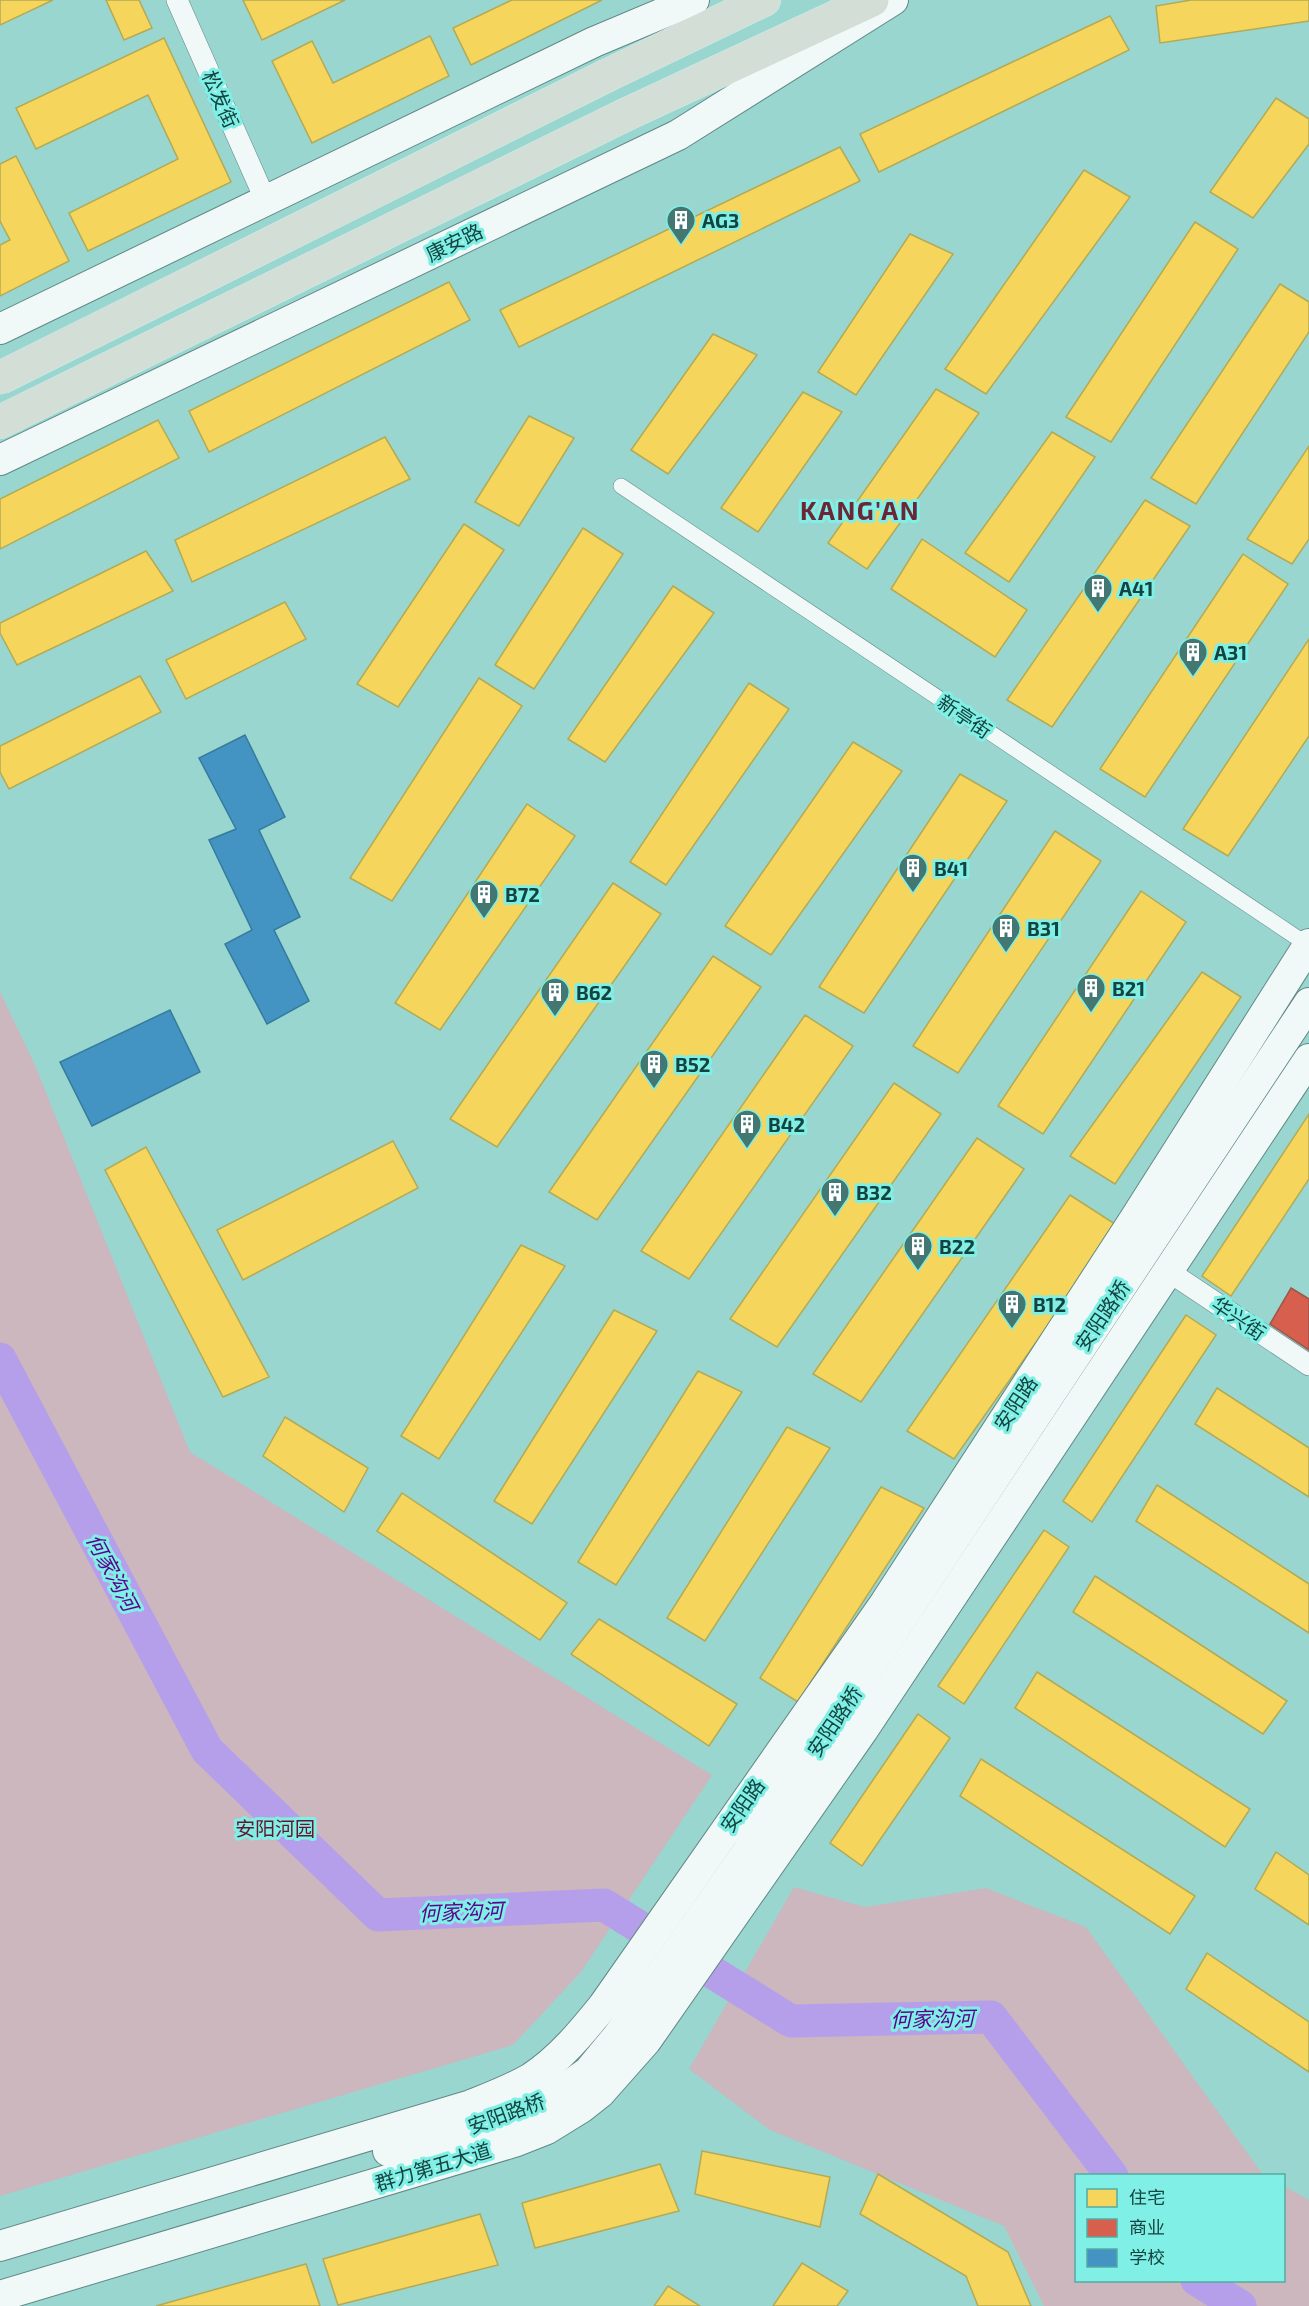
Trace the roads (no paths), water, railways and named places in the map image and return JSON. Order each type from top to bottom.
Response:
[{"type":"main road","points":[[0,329],[594,42],[694,0]]},
{"type":"main road","points":[[0,378],[608,75],[764,0]]},
{"type":"main road","name":"康安路","points":[[0,422],[625,115],[872,0]]},
{"type":"main road","name":"康安路","points":[[0,460],[678,135],[893,0]]},
{"type":"main road","name":"安阳路","points":[[69,2225],[471,2105],[531,2077],[558,2057],[578,2037],[603,2006],[891,1594],[1134,1220],[1300,980],[1309,945]]},
{"type":"main road","name":"安阳路桥","points":[[69,2225],[182,2211],[502,2118],[556,2095],[588,2072],[617,2037],[747,1852],[1309,1004]]},
{"type":"main road","points":[[1168,1271],[1309,1059]]},
{"type":"main road","name":"群力第五大道","points":[[0,2296],[514,2142],[547,2129],[600,2093],[646,2041],[862,1730],[1168,1271]]},
{"type":"main road","points":[[0,2246],[69,2225]]},
{"type":"main road","points":[[14,2306],[38,2285]]},
{"type":"street","name":"松发街","points":[[177,0],[265,199]]},
{"type":"street","name":"新亭街","points":[[621,486],[1309,945]]},
{"type":"street","name":"华兴街","points":[[1168,1271],[1309,1365]]},
{"type":"waterway","name":"何家沟河","points":[[0,1359],[207,1750],[378,1915],[604,1905],[791,2021],[991,2017],[1110,2174]]},
{"type":"waterway","name":"何家沟河","points":[[1200,2282],[1240,2306]]},
{"type":"place","name":"AG3","points":[[681,246]]},
{"type":"place","name":"A41","points":[[1098,614]]},
{"type":"place","name":"A31","points":[[1193,678]]},
{"type":"place","name":"B41","points":[[913,894]]},
{"type":"place","name":"B72","points":[[484,920]]},
{"type":"place","name":"B31","points":[[1006,954]]},
{"type":"place","name":"B21","points":[[1091,1014]]},
{"type":"place","name":"B62","points":[[555,1018]]},
{"type":"place","name":"B52","points":[[654,1090]]},
{"type":"place","name":"B42","points":[[747,1150]]},
{"type":"place","name":"B32","points":[[835,1218]]},
{"type":"place","name":"B22","points":[[918,1272]]},
{"type":"place","name":"B12","points":[[1012,1330]]},
{"type":"district","name":"KANG'AN","points":[[860,509]]},
{"type":"park label","name":"安阳河园","points":[[275,1828]]}]
